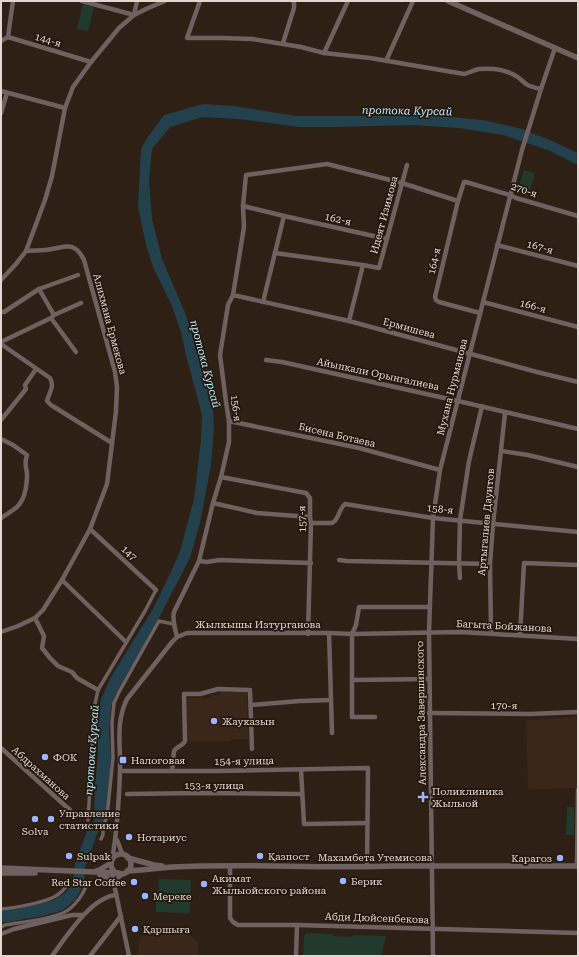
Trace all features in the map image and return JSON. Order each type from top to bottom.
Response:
[{"type":"street","points":[[1,42],[8,37],[13,1]]},
{"type":"street","points":[[82,1],[134,15]]},
{"type":"street","points":[[134,15],[137,1]]},
{"type":"street","points":[[1,280],[26,251],[45,200],[52,176],[65,108],[73,87],[119,28],[134,15],[165,1]]},
{"type":"street","points":[[200,1],[187,38],[252,39],[283,43],[324,53],[370,58],[464,74],[472,70],[494,69],[505,71],[514,75],[527,85],[541,89]]},
{"type":"street","points":[[283,43],[294,8],[293,1]]},
{"type":"street","points":[[324,53],[348,1]]},
{"type":"street","points":[[386,61],[413,1]]},
{"type":"street","points":[[448,1],[578,58]]},
{"type":"street","name":"144-я","points":[[8,37],[91,62]]},
{"type":"street","name":"Мухана Нурманова","points":[[429,632],[433,518],[440,470],[522,150],[555,48]]},
{"type":"street","points":[[1,91],[65,108]]},
{"type":"street","points":[[1,113],[7,92]]},
{"type":"street","name":"156-я","points":[[173,624],[174,612],[199,561],[229,442],[229,422],[220,355],[228,305],[233,295],[244,227],[243,206],[246,175],[327,164],[402,183]]},
{"type":"street","name":"Идеят Изимова","points":[[349,321],[363,265],[379,268],[407,165]]},
{"type":"street","name":"270-я","points":[[464,182],[578,216]]},
{"type":"street","name":"164-я","points":[[464,182],[435,297],[439,302],[480,313]]},
{"type":"street","points":[[402,183],[458,201]]},
{"type":"street","name":"162-я","points":[[243,206],[387,239]]},
{"type":"street","points":[[263,302],[284,216]]},
{"type":"street","name":"167-я","points":[[497,245],[578,266]]},
{"type":"street","name":"Алихмана Ермекова","points":[[1,632],[35,618],[43,610],[62,580],[90,529],[107,484],[117,400],[115,372],[84,260],[81,254],[74,248],[67,246],[26,251]]},
{"type":"street","points":[[275,253],[363,265]]},
{"type":"street","points":[[1,312],[4,312],[39,289],[78,275]]},
{"type":"street","points":[[39,289],[53,317],[76,352]]},
{"type":"street","name":"Ермишева","points":[[233,295],[349,321],[578,382]]},
{"type":"street","name":"166-я","points":[[483,302],[578,327]]},
{"type":"street","points":[[81,303],[1,343],[50,378],[52,386],[47,401],[51,405],[112,443]]},
{"type":"street","name":"Айыпкали Орынгалиева","points":[[266,360],[482,406],[505,413],[578,429]]},
{"type":"street","points":[[1,420],[26,389],[25,385],[36,369]]},
{"type":"street","points":[[460,578],[460,520],[468,461],[482,406]]},
{"type":"street","name":"Артыгалиев Дауитов","points":[[491,633],[490,564],[505,413]]},
{"type":"street","name":"Бисена Ботаева","points":[[229,422],[359,448],[440,470]]},
{"type":"street","points":[[1,439],[27,455],[25,461],[27,473],[23,498],[17,506],[1,518]]},
{"type":"street","points":[[501,451],[528,455],[578,467]]},
{"type":"street","name":"157-я","points":[[221,477],[306,493],[310,498],[311,562],[308,634]]},
{"type":"street","points":[[213,503],[257,513],[310,518]]},
{"type":"street","name":"158-я","points":[[311,523],[335,522],[345,504],[433,518],[578,532]]},
{"type":"street","name":"147","points":[[90,529],[156,590]]},
{"type":"street","points":[[340,560],[490,564]]},
{"type":"street","points":[[199,561],[311,562]]},
{"type":"street","points":[[520,635],[524,563],[578,565]]},
{"type":"street","points":[[62,580],[126,642]]},
{"type":"street","points":[[88,820],[92,730],[98,690],[156,590]]},
{"type":"street","points":[[375,717],[352,717],[352,634],[356,625],[359,607],[430,607]]},
{"type":"street","points":[[35,618],[44,636],[42,648],[50,658],[58,666],[72,672],[77,678],[98,690]]},
{"type":"street","points":[[101,839],[108,809],[114,703],[159,621],[173,624],[178,636],[127,699],[122,709],[119,725],[120,771],[117,827],[112,874],[129,956]]},
{"type":"street","name":"Жылкышы Изтурганова","points":[[178,636],[187,633],[352,634],[429,632]]},
{"type":"street","name":"Багыта Бойжанова","points":[[429,632],[491,633],[578,639]]},
{"type":"street","name":"Александра Завершинского","points":[[429,632],[433,956]]},
{"type":"street","points":[[329,633],[332,734]]},
{"type":"street","points":[[352,680],[429,679]]},
{"type":"street","points":[[172,771],[174,751],[176,748],[184,744],[185,741],[184,694],[200,694],[218,689],[250,690],[252,749]]},
{"type":"street","points":[[250,705],[331,700]]},
{"type":"street","name":"170-я","points":[[430,713],[530,714],[578,712]]},
{"type":"street","name":"Абдрахманова","points":[[1,748],[70,810]]},
{"type":"street","name":"154-я улица","points":[[120,771],[368,768],[367,824]]},
{"type":"street","points":[[301,769],[304,824],[367,824],[367,867]]},
{"type":"street","points":[[577,866],[578,790]]},
{"type":"street","name":"153-я улица","points":[[127,794],[302,794]]},
{"type":"street","points":[[114,885],[116,880],[129,869],[131,863],[117,842],[116,836]]},
{"type":"street","points":[[114,848],[126,856]]},
{"type":"street","points":[[92,872],[102,869],[112,863],[116,855],[123,854],[154,865],[172,867]]},
{"type":"street","points":[[112,863],[116,872],[123,873]]},
{"type":"street","name":"Абди Дюйсенбекова","points":[[230,866],[230,918],[238,925],[297,925],[578,933]]},
{"type":"street","name":"Махамбета Утемисова","points":[[172,867],[577,866]]},
{"type":"street","points":[[1,873],[92,872],[112,874],[172,867]]},
{"type":"street","points":[[1,868],[69,872]]},
{"type":"street","points":[[92,872],[111,879],[114,885]]},
{"type":"street","points":[[1,909],[16,907],[54,897],[64,890],[68,884],[67,881]]},
{"type":"street","points":[[1,927],[5,925],[38,920],[64,912],[77,902],[86,888],[87,882]]},
{"type":"street","points":[[52,956],[83,915],[94,905],[111,895],[116,895]]},
{"type":"street","points":[[1,934],[14,929],[72,914],[83,915]]},
{"type":"street","points":[[90,956],[121,916]]},
{"type":"street","points":[[296,956],[297,925]]},
{"type":"shaded area","points":[[221,692],[247,692],[248,739],[231,739],[231,741],[187,741],[187,698],[211,698],[211,695],[220,695]]},
{"type":"shaded area","points":[[578,717],[578,788],[528,789],[526,720]]},
{"type":"shaded area","points":[[158,927],[183,928],[198,942],[198,956],[138,956],[140,936],[149,936]]},
{"type":"green space","points":[[83,4],[94,7],[88,31],[77,29]]},
{"type":"green space","points":[[524,170],[535,173],[528,196],[517,192]]},
{"type":"green space","points":[[567,807],[574,807],[574,835],[566,835]]},
{"type":"green space","points":[[159,879],[191,880],[190,913],[156,912],[156,898],[158,898]]},
{"type":"green space","points":[[306,933],[331,934],[334,936],[351,937],[354,935],[386,936],[381,956],[303,956],[304,936]]},
{"type":"water","points":[[203,104],[234,106],[296,116],[441,116],[483,120],[522,129],[578,153],[578,165],[548,150],[503,135],[459,128],[412,125],[299,127],[239,119],[203,117],[170,127],[152,149],[149,181],[152,219],[162,259],[186,315],[213,403],[214,427],[211,465],[200,523],[190,558],[154,627],[115,695],[111,707],[109,730],[111,758],[106,812],[85,868],[84,885],[75,900],[63,910],[43,916],[1,923],[1,910],[17,909],[54,900],[66,892],[73,883],[75,864],[87,831],[94,821],[98,754],[98,723],[101,699],[111,677],[153,609],[170,574],[180,551],[194,499],[201,440],[202,415],[181,332],[172,306],[153,267],[146,245],[138,207],[141,149],[148,137],[164,115]]},
{"type":"place","name":"Жауказын","points":[[214,721]]},
{"type":"place","name":"ФОК","points":[[45,757]]},
{"type":"place","name":"Налоговая","points":[[123,760]]},
{"type":"place","name":"Поликлиника Жылыой","points":[[423,797]]},
{"type":"place","name":"Solva","points":[[35,819]]},
{"type":"place","name":"Управление статистики","points":[[51,819]]},
{"type":"place","name":"Нотариус","points":[[129,837]]},
{"type":"place","name":"Sulpak","points":[[69,856]]},
{"type":"place","name":"Қазпост","points":[[260,856]]},
{"type":"place","name":"Карагоз","points":[[560,858]]},
{"type":"place","name":"Берик","points":[[343,881]]},
{"type":"place","name":"Red Star Coffee","points":[[134,882]]},
{"type":"place","name":"Акимат Жылыойского района","points":[[204,884]]},
{"type":"place","name":"Мереке","points":[[145,896]]},
{"type":"place","name":"Қаршыға","points":[[135,929]]},
{"type":"water label","name":"протока Курсай","points":[[407,111]]},
{"type":"water label","name":"протока Курсай","points":[[205,364]]},
{"type":"water label","name":"протока Курсай","points":[[92,750]]}]
